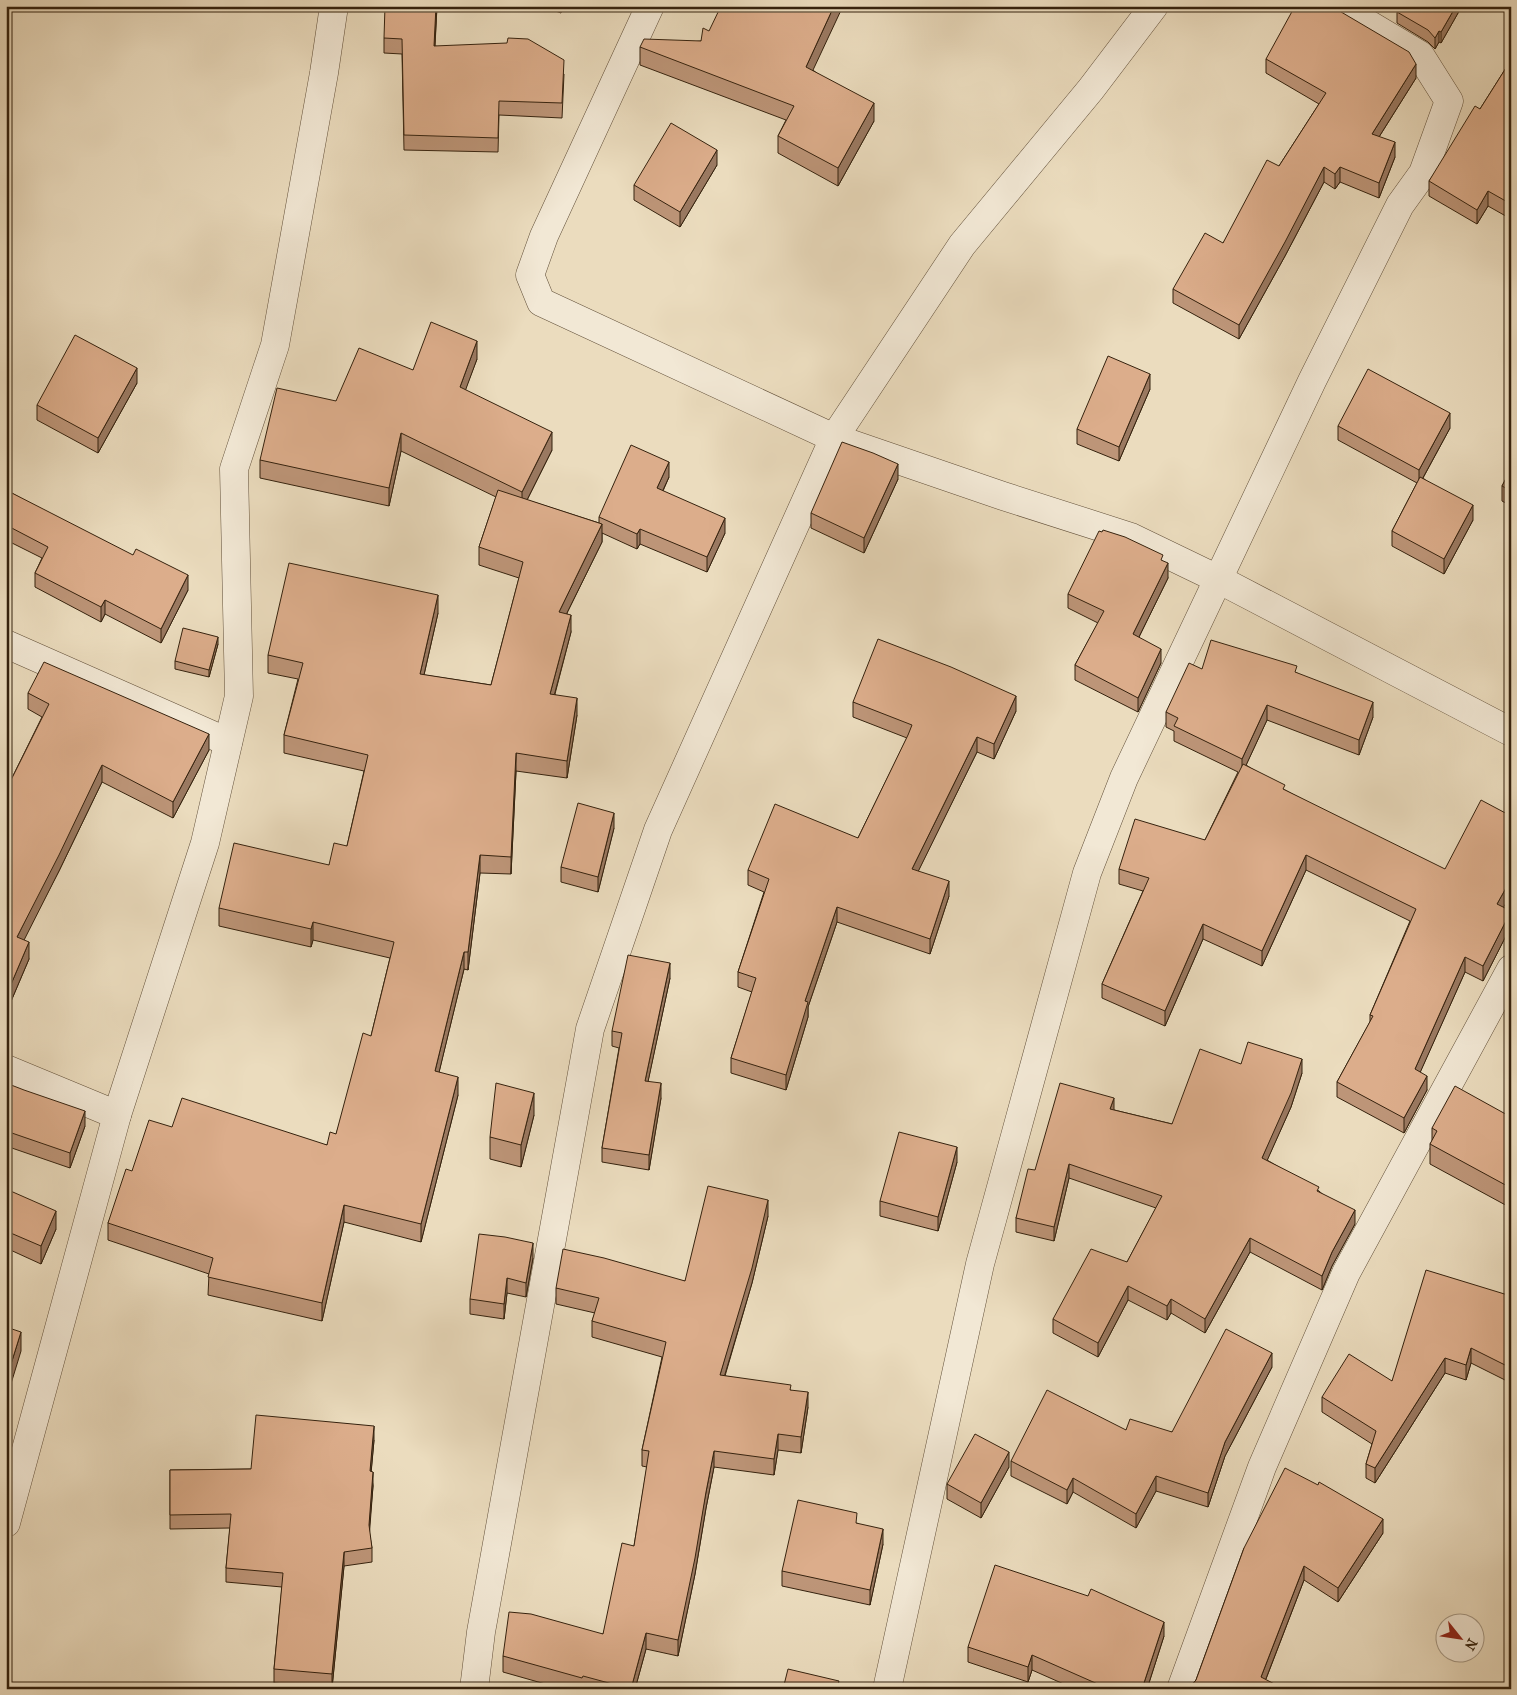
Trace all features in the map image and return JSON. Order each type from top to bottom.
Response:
[{"type":"street","points":[[6,1523],[117,1115],[205,843],[238,696],[234,469],[275,345],[324,73],[334,6]]},
{"type":"street","points":[[650,6],[544,236],[530,275],[542,302],[834,438],[1003,496],[1131,537],[1218,579],[1511,732]]},
{"type":"street","points":[[474,1689],[481,1632],[590,1029],[658,830],[834,438],[962,245],[1085,97],[1154,6]]},
{"type":"street","points":[[887,1689],[980,1264],[1087,873],[1124,778],[1312,381],[1400,205],[1423,173],[1449,101],[1420,55],[1338,6]]},
{"type":"street","points":[[6,644],[228,742]]},
{"type":"street","points":[[1181,1689],[1262,1467],[1346,1273],[1511,969]]},
{"type":"street","points":[[6,1069],[117,1115]]},
{"type":"building","points":[[385,6],[436,6],[434,46],[507,43],[508,38],[528,39],[564,60],[562,103],[499,101],[498,138],[404,135],[402,39],[384,38]]},
{"type":"building","points":[[721,6],[834,6],[806,67],[874,103],[838,168],[778,136],[794,106],[640,47],[644,39],[701,41],[703,28],[709,31]]},
{"type":"building","points":[[1295,6],[1331,6],[1409,52],[1416,64],[1372,134],[1395,142],[1379,183],[1340,167],[1335,174],[1324,167],[1239,325],[1173,289],[1205,233],[1223,243],[1267,160],[1279,166],[1326,93],[1266,59]]},
{"type":"building","points":[[1400,6],[1456,6],[1441,32],[1439,31],[1435,38],[1428,30],[1397,12]]},
{"type":"building","points":[[1511,60],[1511,204],[1488,191],[1477,210],[1429,181],[1475,106],[1480,109]]},
{"type":"building","points":[[671,123],[717,150],[680,212],[634,185]]},
{"type":"building","points":[[431,322],[477,341],[460,387],[552,432],[522,492],[401,433],[389,488],[260,460],[277,388],[336,401],[359,348],[413,370]]},
{"type":"building","points":[[75,335],[137,368],[98,438],[37,405]]},
{"type":"building","points":[[1108,356],[1150,374],[1119,447],[1077,429]]},
{"type":"building","points":[[1368,369],[1450,413],[1419,470],[1338,426]]},
{"type":"building","points":[[842,442],[898,464],[864,538],[811,513]]},
{"type":"building","points":[[631,445],[669,462],[657,488],[725,518],[707,557],[640,529],[637,534],[599,517]]},
{"type":"building","points":[[1511,469],[1511,491],[1502,486]]},
{"type":"building","points":[[1420,477],[1473,505],[1444,559],[1392,531]]},
{"type":"building","points":[[6,490],[133,555],[136,549],[188,575],[161,629],[105,600],[101,607],[35,573],[48,547],[6,525]]},
{"type":"building","points":[[498,490],[602,524],[559,612],[571,615],[550,694],[577,698],[567,761],[516,753],[511,857],[480,855],[468,952],[464,952],[435,1071],[458,1077],[421,1224],[344,1205],[322,1303],[208,1277],[213,1258],[108,1223],[126,1169],[132,1171],[149,1120],[172,1127],[182,1098],[327,1145],[330,1132],[336,1134],[363,1033],[371,1036],[394,942],[313,922],[311,929],[219,908],[234,843],[329,865],[334,843],[347,846],[368,755],[284,735],[303,663],[268,655],[289,563],[438,595],[420,674],[491,685],[523,562],[479,547]]},
{"type":"building","points":[[1103,530],[1125,537],[1163,555],[1161,560],[1168,563],[1133,634],[1161,649],[1138,698],[1075,665],[1104,611],[1068,594],[1099,531],[1102,532]]},
{"type":"building","points":[[183,628],[218,637],[209,670],[175,661]]},
{"type":"building","points":[[878,639],[951,667],[1016,696],[994,744],[977,737],[912,869],[949,881],[930,939],[837,907],[805,1001],[808,1002],[786,1075],[731,1058],[756,978],[738,972],[769,879],[748,870],[775,804],[858,838],[912,725],[853,702]]},
{"type":"building","points":[[1211,640],[1297,666],[1295,672],[1373,702],[1359,740],[1267,705],[1242,759],[1174,726],[1178,718],[1166,712],[1189,663],[1202,669]]},
{"type":"building","points":[[44,662],[209,734],[173,802],[102,765],[17,937],[29,942],[6,996],[6,790],[49,704],[28,693]]},
{"type":"building","points":[[1243,764],[1285,785],[1283,789],[1445,869],[1481,800],[1511,816],[1511,879],[1497,904],[1511,911],[1483,966],[1465,957],[1415,1069],[1427,1076],[1404,1118],[1337,1082],[1373,1016],[1370,1015],[1416,909],[1306,855],[1262,951],[1203,924],[1165,1011],[1102,984],[1149,878],[1119,869],[1135,819],[1205,840]]},
{"type":"building","points":[[578,803],[614,813],[598,877],[561,867]]},
{"type":"building","points":[[628,955],[670,963],[645,1081],[661,1083],[649,1155],[602,1148],[622,1033],[612,1031]]},
{"type":"building","points":[[1248,1042],[1302,1059],[1291,1093],[1262,1158],[1319,1187],[1317,1191],[1355,1210],[1332,1252],[1322,1276],[1250,1238],[1205,1319],[1171,1299],[1167,1306],[1128,1286],[1098,1343],[1053,1319],[1091,1249],[1127,1262],[1162,1196],[1069,1164],[1054,1227],[1016,1218],[1028,1169],[1035,1170],[1060,1083],[1114,1098],[1110,1109],[1172,1124],[1200,1049],[1241,1064]]},
{"type":"building","points":[[6,1083],[85,1111],[70,1153],[6,1131]]},
{"type":"building","points":[[496,1083],[534,1093],[521,1145],[490,1137]]},
{"type":"building","points":[[1455,1086],[1511,1117],[1511,1188],[1430,1144],[1437,1131],[1432,1128]]},
{"type":"building","points":[[899,1132],[957,1147],[938,1217],[880,1201]]},
{"type":"building","points":[[708,1186],[768,1200],[752,1268],[720,1375],[791,1385],[790,1390],[808,1392],[801,1437],[778,1434],[774,1459],[714,1451],[678,1640],[646,1633],[631,1689],[583,1676],[582,1678],[503,1656],[509,1612],[531,1614],[603,1634],[622,1543],[634,1546],[649,1451],[642,1450],[666,1342],[592,1321],[599,1298],[556,1288],[563,1249],[604,1258],[685,1281]]},
{"type":"building","points":[[6,1189],[56,1211],[41,1246],[6,1231]]},
{"type":"building","points":[[479,1234],[533,1243],[526,1283],[507,1278],[504,1304],[470,1299]]},
{"type":"building","points":[[1426,1270],[1511,1296],[1511,1368],[1471,1348],[1466,1365],[1445,1358],[1375,1468],[1366,1464],[1376,1431],[1322,1397],[1349,1354],[1392,1381]]},
{"type":"building","points":[[6,1327],[21,1332],[6,1380]]},
{"type":"building","points":[[1226,1329],[1272,1353],[1225,1442],[1208,1493],[1156,1476],[1136,1514],[1073,1478],[1067,1490],[1011,1461],[1047,1390],[1126,1430],[1130,1419],[1172,1432]]},
{"type":"building","points":[[256,1415],[374,1426],[370,1471],[373,1472],[369,1525],[372,1548],[344,1552],[332,1674],[274,1669],[283,1573],[226,1568],[231,1514],[170,1515],[170,1470],[251,1469]]},
{"type":"building","points":[[975,1434],[1009,1452],[981,1503],[947,1484]]},
{"type":"building","points":[[1285,1468],[1318,1485],[1319,1482],[1383,1519],[1338,1588],[1304,1566],[1261,1677],[1284,1689],[1186,1689],[1196,1680],[1244,1548]]},
{"type":"building","points":[[798,1500],[857,1513],[856,1523],[883,1529],[870,1590],[782,1571]]},
{"type":"building","points":[[995,1565],[1088,1596],[1091,1589],[1164,1622],[1142,1689],[1109,1689],[1032,1655],[1028,1667],[968,1647]]},
{"type":"building","points":[[788,1669],[839,1681],[837,1689],[783,1689]]}]
